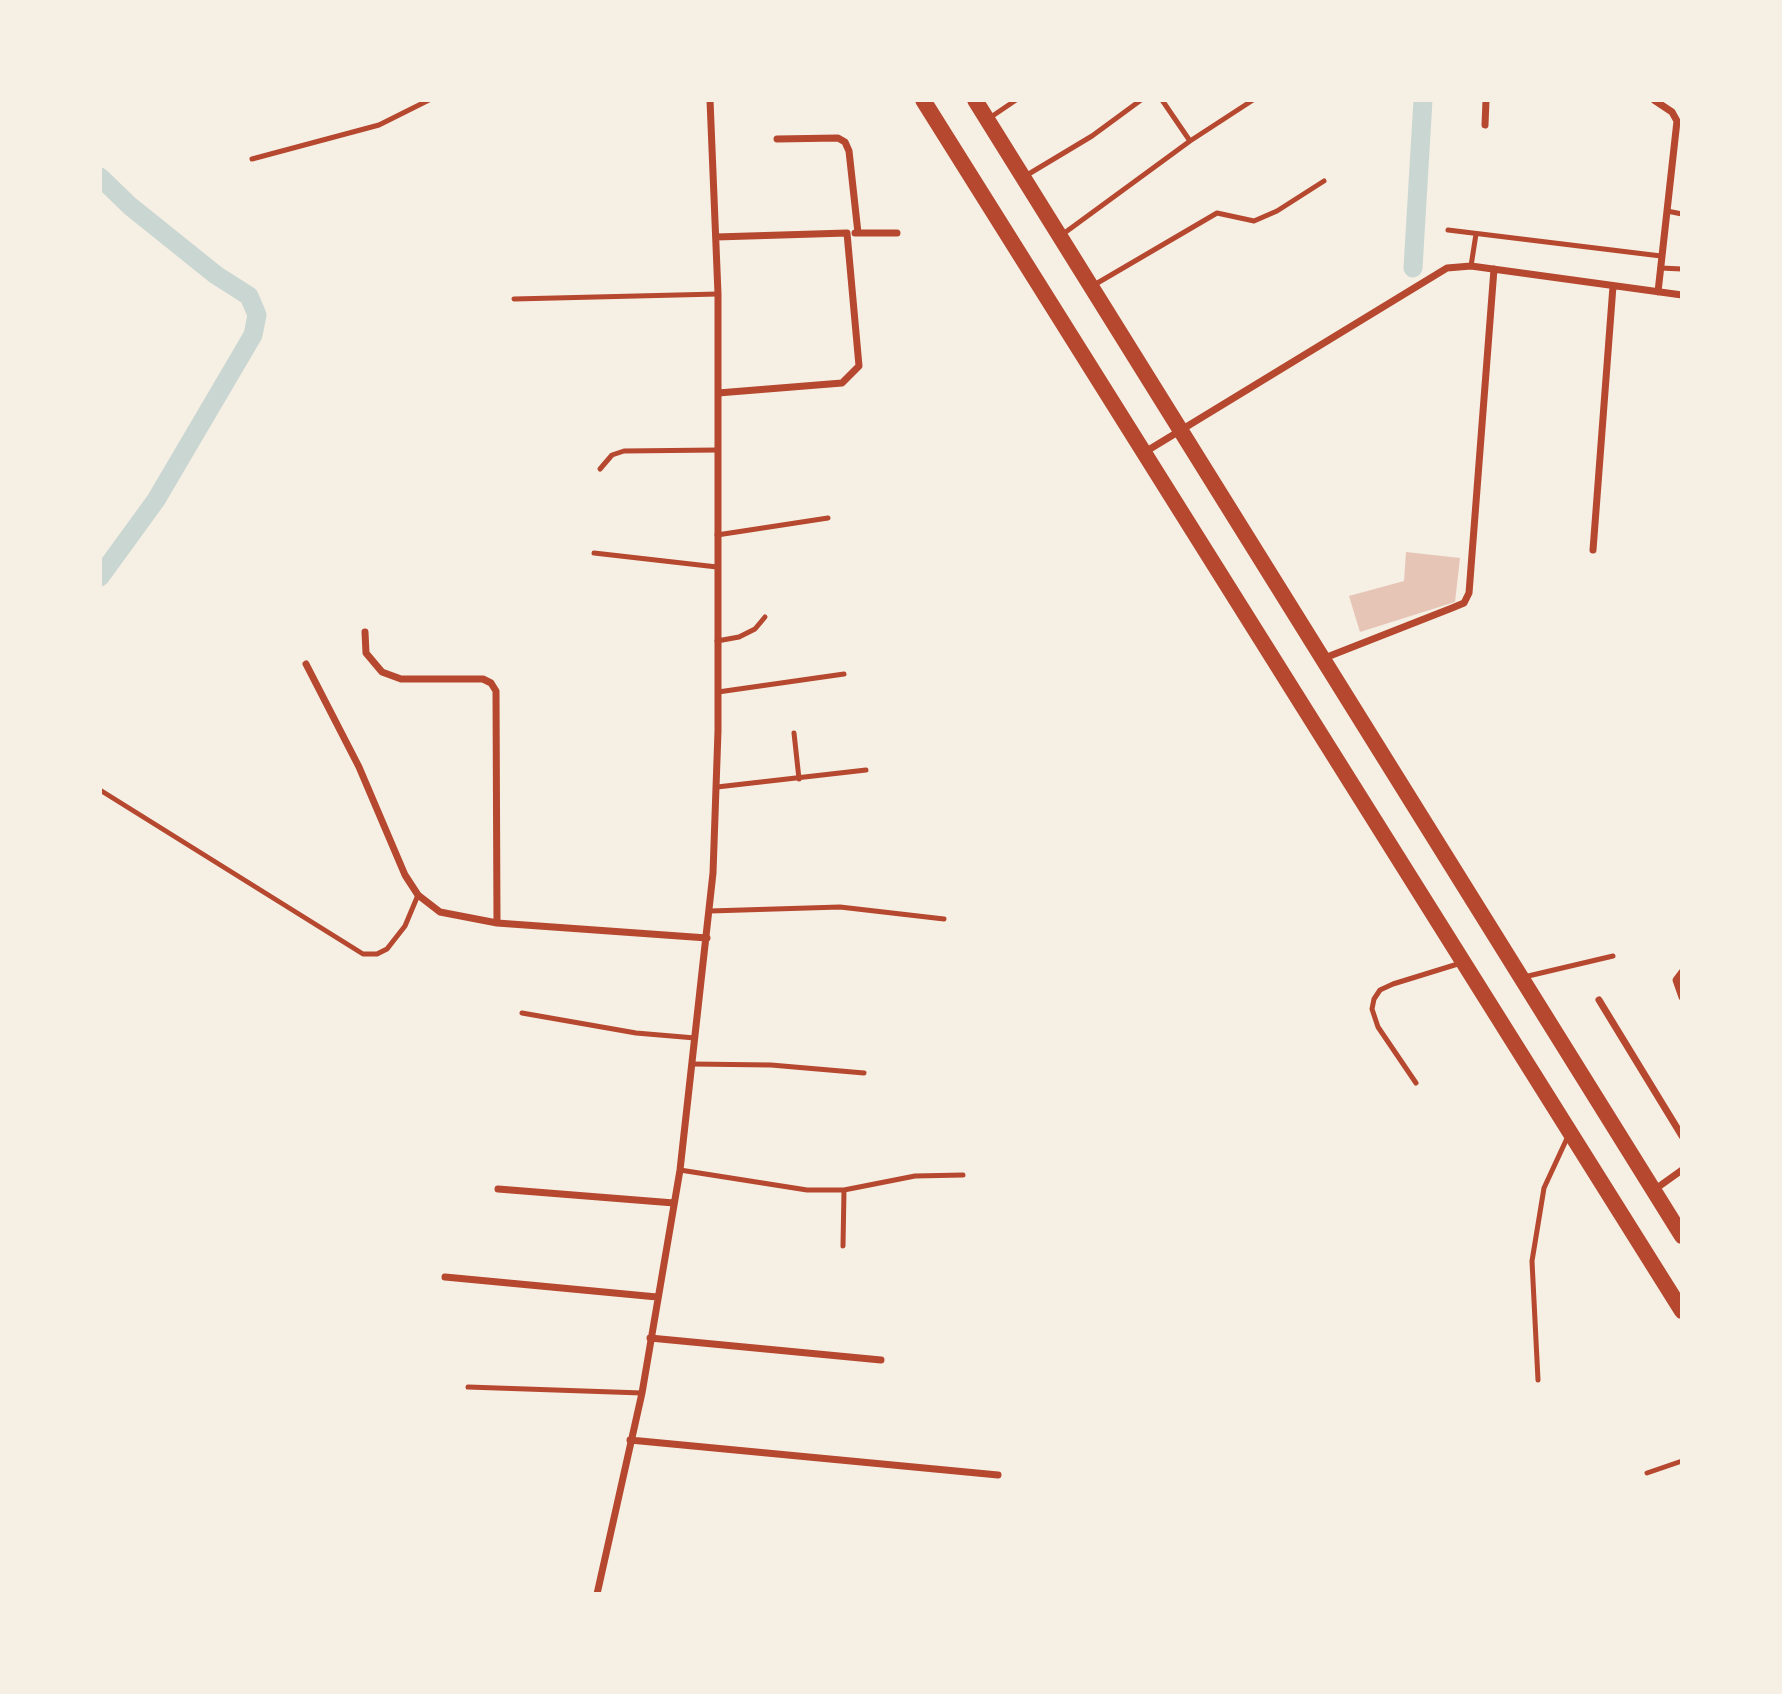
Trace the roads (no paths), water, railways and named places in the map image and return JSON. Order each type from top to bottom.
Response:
[{"type":"main road","points":[[923,100],[1682,1311]]},
{"type":"main road","points":[[975,100],[1321,660],[1682,1236]]},
{"type":"street","points":[[597,1594],[642,1393],[680,1170],[710,911],[717,787],[718,294],[710,100]]},
{"type":"street","points":[[1485,125],[1486,100]]},
{"type":"street","points":[[1654,100],[1672,112],[1676,121],[1658,292]]},
{"type":"street","points":[[776,139],[838,138],[845,142],[849,151],[858,233]]},
{"type":"street","points":[[718,393],[842,383],[851,377],[859,366],[847,233]]},
{"type":"street","points":[[716,237],[897,233]]},
{"type":"street","points":[[1144,452],[1433,274],[1447,268],[1471,266],[1682,295]]},
{"type":"street","points":[[1321,660],[1464,603],[1469,593],[1494,270]]},
{"type":"street","points":[[1593,550],[1613,286]]},
{"type":"street","points":[[365,632],[366,653],[382,672],[401,679],[484,679],[491,683],[496,691],[497,923]]},
{"type":"street","points":[[306,664],[359,767],[405,875],[418,895],[440,912],[497,923],[707,938]]},
{"type":"street","points":[[1682,972],[1676,981],[1682,997]]},
{"type":"street","points":[[1599,1000],[1682,1136]]},
{"type":"street","points":[[1654,1190],[1682,1170]]},
{"type":"street","points":[[498,1189],[674,1203]]},
{"type":"street","points":[[445,1277],[657,1297]]},
{"type":"street","points":[[650,1338],[881,1360]]},
{"type":"street","points":[[630,1440],[998,1475]]},
{"type":"lane","points":[[252,159],[379,125],[429,100]]},
{"type":"lane","points":[[988,119],[1017,100]]},
{"type":"lane","points":[[1024,177],[1092,136],[1141,100]]},
{"type":"lane","points":[[1163,100],[1190,141]]},
{"type":"lane","points":[[1060,236],[1190,141],[1253,100]]},
{"type":"lane","points":[[1672,112],[1682,110]]},
{"type":"lane","points":[[1091,287],[1217,213],[1254,221],[1277,211],[1324,181]]},
{"type":"lane","points":[[1667,211],[1682,214]]},
{"type":"lane","points":[[1448,230],[1661,256]]},
{"type":"lane","points":[[1471,266],[1476,233]]},
{"type":"lane","points":[[1660,268],[1682,269]]},
{"type":"lane","points":[[514,299],[718,294]]},
{"type":"lane","points":[[600,469],[612,455],[624,451],[716,450]]},
{"type":"lane","points":[[717,535],[828,518]]},
{"type":"lane","points":[[594,553],[718,567]]},
{"type":"lane","points":[[717,641],[739,637],[755,629],[765,617]]},
{"type":"lane","points":[[718,692],[844,674]]},
{"type":"lane","points":[[794,733],[799,779]]},
{"type":"lane","points":[[717,787],[866,770]]},
{"type":"lane","points":[[100,790],[185,846],[363,954],[377,954],[387,948],[405,926],[418,895]]},
{"type":"lane","points":[[710,911],[840,907],[944,919]]},
{"type":"lane","points":[[1521,977],[1613,956]]},
{"type":"lane","points":[[1416,1083],[1378,1027],[1372,1009],[1374,999],[1380,990],[1394,984],[1464,962]]},
{"type":"lane","points":[[522,1013],[636,1032],[695,1038]]},
{"type":"lane","points":[[692,1064],[771,1065],[864,1073]]},
{"type":"lane","points":[[1538,1380],[1532,1261],[1544,1188],[1570,1132]]},
{"type":"lane","points":[[680,1170],[807,1190],[844,1190],[915,1176],[963,1175]]},
{"type":"lane","points":[[843,1246],[844,1190]]},
{"type":"lane","points":[[468,1387],[642,1393]]},
{"type":"lane","points":[[1647,1473],[1682,1461]]},
{"type":"waterway","points":[[1413,268],[1423,100]]},
{"type":"waterway","points":[[100,177],[130,206],[216,275],[249,296],[257,315],[253,335],[156,500],[100,577]]}]
